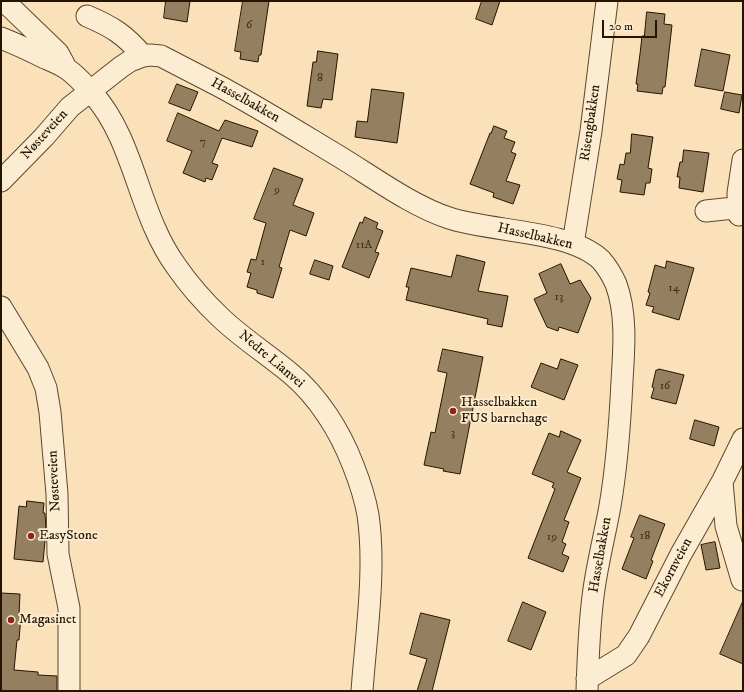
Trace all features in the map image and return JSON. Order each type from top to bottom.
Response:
[{"type":"street","name":"Nedre Lianvei","points":[[4,1],[58,53],[66,68]]},
{"type":"street","name":"Risengbakken","points":[[573,244],[591,131],[607,1]]},
{"type":"street","points":[[87,16],[121,34],[131,42],[143,56]]},
{"type":"street","name":"Nedre Lianvei","points":[[1,38],[66,68],[91,91],[103,105],[123,143],[141,196],[156,231],[175,266],[198,294],[221,318],[291,374],[308,391],[336,429],[353,464],[366,504],[371,550],[362,691]]},
{"type":"street","name":"Hasselbakken","points":[[91,91],[126,64],[143,56],[161,56],[219,86],[400,194],[443,216],[462,222],[551,238],[573,244],[600,260],[612,277],[622,305],[624,354],[618,445],[610,506],[594,588],[590,620],[587,685]]},
{"type":"street","name":"Nøsteveien","points":[[1,181],[44,137],[70,107],[91,91]]},
{"type":"street","points":[[706,211],[740,210],[738,193],[743,160]]},
{"type":"street","name":"Nøsteveien","points":[[1,307],[38,368],[46,388],[50,412],[56,494],[58,554],[69,614],[69,691]]},
{"type":"street","name":"Ekornveien","points":[[587,685],[626,655],[639,636],[681,554],[722,482],[743,439]]},
{"type":"street","points":[[722,482],[726,526],[742,580]]},
{"type":"building","points":[[166,1],[190,1],[187,22],[164,18]]},
{"type":"building","points":[[243,1],[269,1],[261,55],[259,55],[258,62],[240,59],[241,52],[235,51]]},
{"type":"building","points":[[482,1],[500,1],[492,25],[476,19]]},
{"type":"building","points":[[647,12],[665,14],[664,24],[672,25],[665,87],[663,87],[662,94],[637,91],[638,84],[636,84],[642,36],[644,36]]},
{"type":"building","points":[[702,49],[730,55],[723,91],[695,86]]},
{"type":"building","points":[[318,51],[338,54],[332,100],[323,99],[321,108],[307,106],[313,62],[316,62]]},
{"type":"building","points":[[177,84],[198,92],[190,111],[169,103]]},
{"type":"building","points":[[372,89],[404,93],[397,143],[355,137],[357,121],[367,122]]},
{"type":"building","points":[[725,92],[742,95],[739,113],[721,109]]},
{"type":"building","points":[[178,113],[219,131],[225,120],[258,131],[252,147],[222,138],[212,163],[218,165],[212,180],[206,178],[205,182],[183,173],[192,151],[167,141]]},
{"type":"building","points":[[494,126],[507,131],[504,138],[515,142],[511,152],[516,154],[506,181],[520,185],[513,204],[493,197],[494,193],[470,184]]},
{"type":"building","points":[[632,134],[653,137],[648,168],[652,169],[650,183],[646,183],[644,195],[620,192],[622,180],[617,179],[620,164],[624,165],[626,153],[630,153]]},
{"type":"building","points":[[684,150],[709,153],[703,192],[679,188],[680,177],[677,177]]},
{"type":"building","points":[[274,168],[303,179],[293,205],[314,213],[306,236],[290,230],[279,267],[282,268],[273,298],[257,293],[257,290],[247,287],[251,273],[247,272],[251,259],[256,260],[266,223],[254,219]]},
{"type":"building","points":[[365,217],[378,223],[376,228],[383,231],[375,252],[379,253],[369,278],[342,267],[360,222],[362,223]]},
{"type":"building","points":[[457,255],[485,262],[478,291],[508,296],[502,327],[487,324],[488,319],[406,300],[409,287],[406,287],[411,268],[451,277]]},
{"type":"building","points":[[315,260],[333,266],[329,280],[310,274]]},
{"type":"building","points":[[667,261],[694,268],[679,320],[652,312],[654,307],[646,305],[650,293],[648,292],[655,265],[665,268]]},
{"type":"building","points":[[561,264],[570,284],[580,280],[591,298],[578,333],[559,327],[558,331],[547,327],[534,299],[547,293],[539,274]]},
{"type":"building","points":[[443,349],[483,357],[460,474],[443,471],[444,469],[424,465],[431,432],[435,433],[447,373],[438,371]]},
{"type":"building","points":[[561,359],[578,365],[564,400],[531,387],[541,363],[557,369]]},
{"type":"building","points":[[659,369],[684,375],[676,404],[651,398],[656,370]]},
{"type":"building","points":[[695,420],[719,427],[714,446],[690,439]]},
{"type":"building","points":[[561,431],[581,440],[567,472],[581,478],[564,520],[569,522],[562,542],[566,544],[562,554],[569,557],[563,572],[528,558],[555,489],[552,487],[554,483],[532,474],[549,433],[559,437]]},
{"type":"building","name":"EasyStone","points":[[27,501],[44,503],[43,513],[45,513],[46,530],[43,562],[14,559],[19,506],[26,507]]},
{"type":"building","points":[[640,515],[665,524],[651,560],[653,561],[646,579],[622,569],[634,538],[631,537]]},
{"type":"building","points":[[715,542],[720,568],[706,570],[701,545]]},
{"type":"building","points":[[1,593],[20,594],[19,615],[21,615],[14,670],[38,672],[38,675],[57,676],[57,691],[1,691]]},
{"type":"building","points":[[743,601],[743,664],[720,654]]},
{"type":"building","points":[[523,602],[546,612],[531,650],[508,641]]},
{"type":"building","points":[[421,613],[450,620],[432,691],[417,691],[427,659],[410,654]]},
{"type":"place","name":"Hasselbakken FUS barnehage","points":[[453,411]]},
{"type":"place","name":"EasyStone","points":[[31,536]]},
{"type":"place","name":"Magasinet","points":[[11,620]]}]
